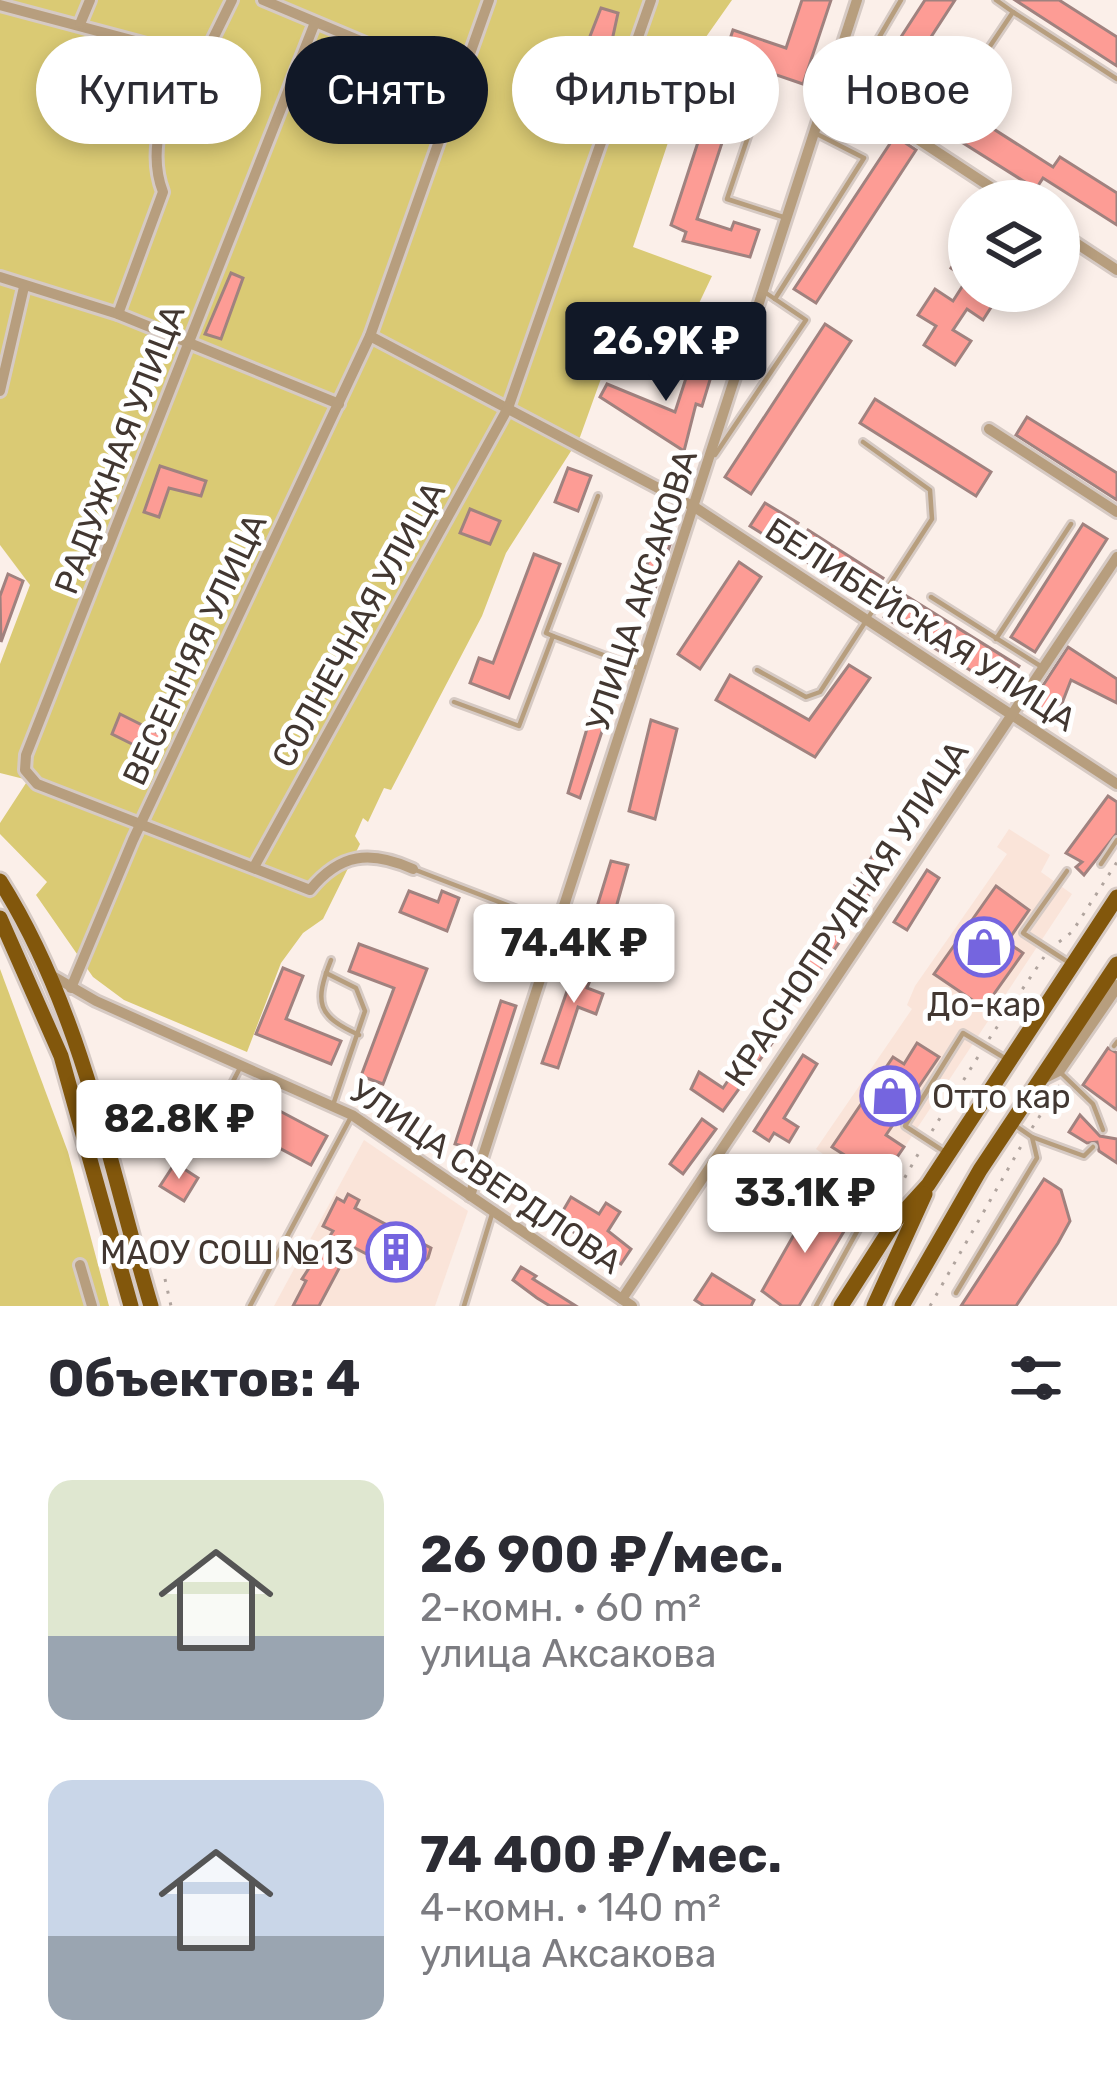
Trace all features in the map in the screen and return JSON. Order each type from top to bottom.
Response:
[{"type":"main road","points":[[0,881],[70,1024],[151,1306]]},
{"type":"main road","points":[[874,1306],[928,1185],[1117,897]]},
{"type":"main road","points":[[0,918],[61,1056],[131,1306]]},
{"type":"main road","points":[[905,1302],[1012,1122],[1117,964]]},
{"type":"main road","points":[[841,1306],[889,1219],[928,1185]]},
{"type":"street","points":[[80,24],[90,0]]},
{"type":"street","points":[[214,36],[232,0]]},
{"type":"street","points":[[263,0],[340,36]]},
{"type":"street","name":"ВЕСЕННЯЯ УЛИЦА","points":[[475,36],[489,0]]},
{"type":"street","name":"СОЛНЕЧНАЯ УЛИЦА","points":[[254,867],[508,408],[651,0]]},
{"type":"street","name":"УЛИЦА АКСАКОВА","points":[[846,36],[857,0]]},
{"type":"street","points":[[0,5],[22,4],[113,36]]},
{"type":"street","name":"РАДУЖНАЯ УЛИЦА","points":[[314,26],[26,755],[25,770],[37,784],[310,890],[331,865],[382,855],[412,869]]},
{"type":"street","points":[[118,314],[163,192],[155,173],[158,144]]},
{"type":"street","name":"ВЕСЕННЯЯ УЛИЦА","points":[[71,988],[142,822],[370,336],[437,144]]},
{"type":"street","name":"УЛИЦА АКСАКОВА","points":[[470,1196],[770,296],[812,144]]},
{"type":"street","points":[[926,144],[980,180]]},
{"type":"street","points":[[1080,246],[1117,270]]},
{"type":"street","points":[[0,277],[118,314],[339,404]]},
{"type":"street","points":[[0,391],[24,287]]},
{"type":"street","name":"БЕЛИБЕЙСКАЯ УЛИЦА","points":[[370,336],[696,508],[1117,784]]},
{"type":"street","points":[[989,430],[1117,512]]},
{"type":"street","name":"КРАСНОПРУДНАЯ УЛИЦА","points":[[627,1302],[1117,557]]},
{"type":"street","name":"УЛИЦА СВЕРДЛОВА","points":[[48,972],[96,1001],[352,1115],[627,1302]]},
{"type":"street","points":[[1040,1080],[1062,1074],[1117,986]]},
{"type":"street","points":[[70,1024],[77,1008],[96,1001]]},
{"type":"street","points":[[80,1265],[92,1306]]},
{"type":"lane","points":[[880,36],[901,0]]},
{"type":"lane","points":[[996,0],[1117,79]]},
{"type":"lane","points":[[997,36],[1013,12]]},
{"type":"lane","points":[[746,144],[728,199],[789,219]]},
{"type":"lane","points":[[712,460],[806,320],[770,296],[864,158],[837,144]]},
{"type":"lane","points":[[758,670],[813,697],[869,623],[932,519],[935,504],[930,490],[862,442]]},
{"type":"lane","points":[[598,496],[546,633],[643,670]]},
{"type":"lane","points":[[996,639],[1071,524]]},
{"type":"lane","points":[[931,598],[1042,667]]},
{"type":"lane","points":[[454,702],[519,726],[553,636]]},
{"type":"lane","points":[[1101,865],[1117,840]]},
{"type":"lane","points":[[412,869],[559,925]]},
{"type":"lane","points":[[1067,871],[1023,933],[1069,970]]},
{"type":"lane","points":[[331,960],[322,1006],[329,1022],[359,1034]]},
{"type":"lane","points":[[326,974],[356,988],[365,1011],[332,1105]]},
{"type":"lane","points":[[1100,1012],[1117,1012]]},
{"type":"lane","points":[[948,1154],[905,1126],[963,1033],[1008,1060]]},
{"type":"lane","points":[[215,1116],[241,1066]]},
{"type":"lane","points":[[1062,1074],[1094,1104],[1103,1130]]},
{"type":"lane","points":[[250,1306],[352,1115]]},
{"type":"lane","points":[[1012,1122],[1066,1153],[1084,1156],[1093,1147]]},
{"type":"lane","points":[[956,1293],[1037,1158],[1030,1136]]},
{"type":"lane","points":[[464,1306],[493,1210]]},
{"type":"lane","points":[[816,1306],[866,1217],[889,1219]]},
{"type":"path","points":[[889,1219],[926,1140],[985,1046],[1048,950],[1072,932],[1117,862]]},
{"type":"path","points":[[930,1306],[1062,1074]]},
{"type":"path","points":[[165,1279],[171,1306]]},
{"type":"shaded area","points":[[0,0],[732,0],[707,36],[512,36],[512,144],[668,144],[633,247],[712,276],[692,318],[670,308],[657,348],[629,338],[616,377],[603,373],[580,437],[506,553],[482,616],[391,790],[384,788],[368,822],[363,818],[355,836],[360,844],[323,919],[303,933],[281,963],[247,1052],[124,1000],[93,977],[36,895],[47,882],[0,834],[0,823],[28,780],[0,773],[0,664],[30,585],[0,545]]},
{"type":"shaded area","points":[[1009,829],[1050,855],[1041,872],[1072,894],[875,1192],[816,1149],[912,1009],[907,1005],[915,986],[1007,854],[997,847]]},
{"type":"shaded area","points":[[0,969],[68,1152],[109,1306],[0,1306]]},
{"type":"shaded area","points":[[364,1140],[468,1211],[435,1306],[274,1306]]},
{"type":"building","points":[[802,0],[831,0],[819,36],[803,36],[803,84],[779,76],[779,46],[786,48]]},
{"type":"building","points":[[925,0],[955,0],[932,36],[902,36]]},
{"type":"building","points":[[1015,0],[1059,0],[1117,37],[1117,66]]},
{"type":"building","points":[[601,8],[618,13],[613,36],[590,36]]},
{"type":"building","points":[[1012,141],[1053,167],[1060,157],[1117,193],[1117,225],[1080,202],[1080,180],[1022,180],[965,144]]},
{"type":"building","points":[[697,144],[722,144],[697,219],[731,230],[734,222],[759,230],[750,257],[683,241],[686,232],[671,225]]},
{"type":"building","points":[[890,144],[907,144],[916,150],[816,303],[794,289]]},
{"type":"building","points":[[231,273],[243,278],[221,339],[205,334]]},
{"type":"building","points":[[935,289],[948,298],[948,312],[965,312],[953,330],[971,341],[955,365],[924,345],[936,326],[918,315]]},
{"type":"building","points":[[825,324],[851,341],[751,494],[725,477]]},
{"type":"building","points":[[668,356],[713,370],[702,406],[696,404],[684,451],[600,397],[607,384],[675,412],[687,375],[664,368]]},
{"type":"building","points":[[875,399],[991,472],[976,496],[860,423]]},
{"type":"building","points":[[1027,417],[1117,473],[1117,500],[1016,435]]},
{"type":"building","points":[[160,466],[206,481],[201,496],[169,488],[159,517],[144,512]]},
{"type":"building","points":[[568,468],[591,476],[578,511],[555,502]]},
{"type":"building","points":[[765,503],[798,523],[782,546],[750,526]]},
{"type":"building","points":[[470,509],[500,521],[490,544],[460,533]]},
{"type":"building","points":[[1083,524],[1107,539],[1035,652],[1011,637]]},
{"type":"building","points":[[808,530],[883,578],[868,601],[794,554]]},
{"type":"building","points":[[655,540],[670,545],[652,598],[638,594]]},
{"type":"building","points":[[534,554],[560,564],[509,698],[470,683],[479,658],[493,663]]},
{"type":"building","points":[[739,562],[761,577],[700,669],[678,654]]},
{"type":"building","points":[[8,574],[23,581],[1,642],[0,596]]},
{"type":"building","points":[[900,592],[1019,666],[1004,691],[884,617]]},
{"type":"building","points":[[1068,647],[1117,679],[1117,703],[1071,680],[1054,724],[1029,707]]},
{"type":"building","points":[[849,665],[870,678],[815,757],[716,700],[730,675],[809,720]]},
{"type":"building","points":[[601,681],[617,686],[580,798],[568,793]]},
{"type":"building","points":[[120,714],[162,735],[154,755],[112,734]]},
{"type":"building","points":[[651,720],[677,729],[655,819],[629,811]]},
{"type":"building","points":[[1108,796],[1117,802],[1117,833],[1084,875],[1076,867],[1082,862],[1066,853]]},
{"type":"building","points":[[882,840],[897,849],[862,907],[847,897]]},
{"type":"building","points":[[611,861],[628,865],[610,929],[592,923]]},
{"type":"building","points":[[927,870],[939,878],[907,930],[894,922]]},
{"type":"building","name":"До-кар","points":[[996,886],[1029,910],[1007,942],[1023,953],[984,1008],[934,974]]},
{"type":"building","points":[[409,891],[438,902],[442,891],[459,898],[447,931],[400,912]]},
{"type":"building","points":[[835,918],[849,928],[812,982],[798,973]]},
{"type":"building","points":[[359,944],[427,969],[383,1084],[361,1076],[394,988],[349,971]]},
{"type":"building","points":[[582,948],[600,955],[587,988],[603,994],[596,1014],[578,1007],[558,1068],[542,1063]]},
{"type":"building","points":[[283,968],[303,976],[286,1019],[341,1041],[331,1064],[256,1034]]},
{"type":"building","points":[[501,1001],[516,1006],[470,1148],[455,1144]]},
{"type":"building","points":[[762,1030],[775,1039],[723,1111],[691,1089],[699,1072],[723,1088]]},
{"type":"building","name":"Отто кар","points":[[917,1043],[939,1057],[886,1135],[904,1147],[882,1179],[832,1147],[893,1057],[904,1064]]},
{"type":"building","points":[[1108,1048],[1117,1053],[1117,1110],[1083,1085]]},
{"type":"building","points":[[803,1055],[817,1064],[784,1118],[798,1127],[789,1142],[774,1133],[769,1141],[754,1131]]},
{"type":"building","points":[[242,1091],[327,1136],[311,1165],[227,1120]]},
{"type":"building","points":[[1080,1115],[1100,1136],[1117,1139],[1117,1163],[1099,1151],[1097,1142],[1087,1143],[1069,1132]]},
{"type":"building","points":[[702,1119],[716,1129],[683,1174],[670,1164]]},
{"type":"building","points":[[175,1163],[198,1178],[184,1201],[160,1186]]},
{"type":"building","points":[[1044,1179],[1061,1190],[1070,1221],[1058,1243],[1016,1306],[961,1306]]},
{"type":"building","name":"МАОУ СОШ №13","points":[[348,1194],[359,1200],[355,1208],[431,1248],[428,1258],[409,1276],[351,1246],[319,1306],[293,1306],[306,1281],[302,1279],[333,1231],[323,1226],[337,1198],[344,1202]]},
{"type":"building","points":[[571,1197],[599,1214],[606,1203],[620,1212],[608,1231],[631,1249],[621,1264],[557,1221]]},
{"type":"building","points":[[813,1201],[849,1223],[799,1306],[782,1306],[762,1291]]},
{"type":"building","points":[[521,1267],[576,1306],[550,1306],[537,1298],[513,1280]]},
{"type":"building","points":[[712,1274],[754,1300],[751,1306],[704,1306],[695,1300]]},
{"type":"place","name":"До-кар","points":[[984,947]]},
{"type":"place","name":"Отто кар","points":[[890,1096]]},
{"type":"place","name":"МАОУ СОШ №13","points":[[396,1252]]}]
